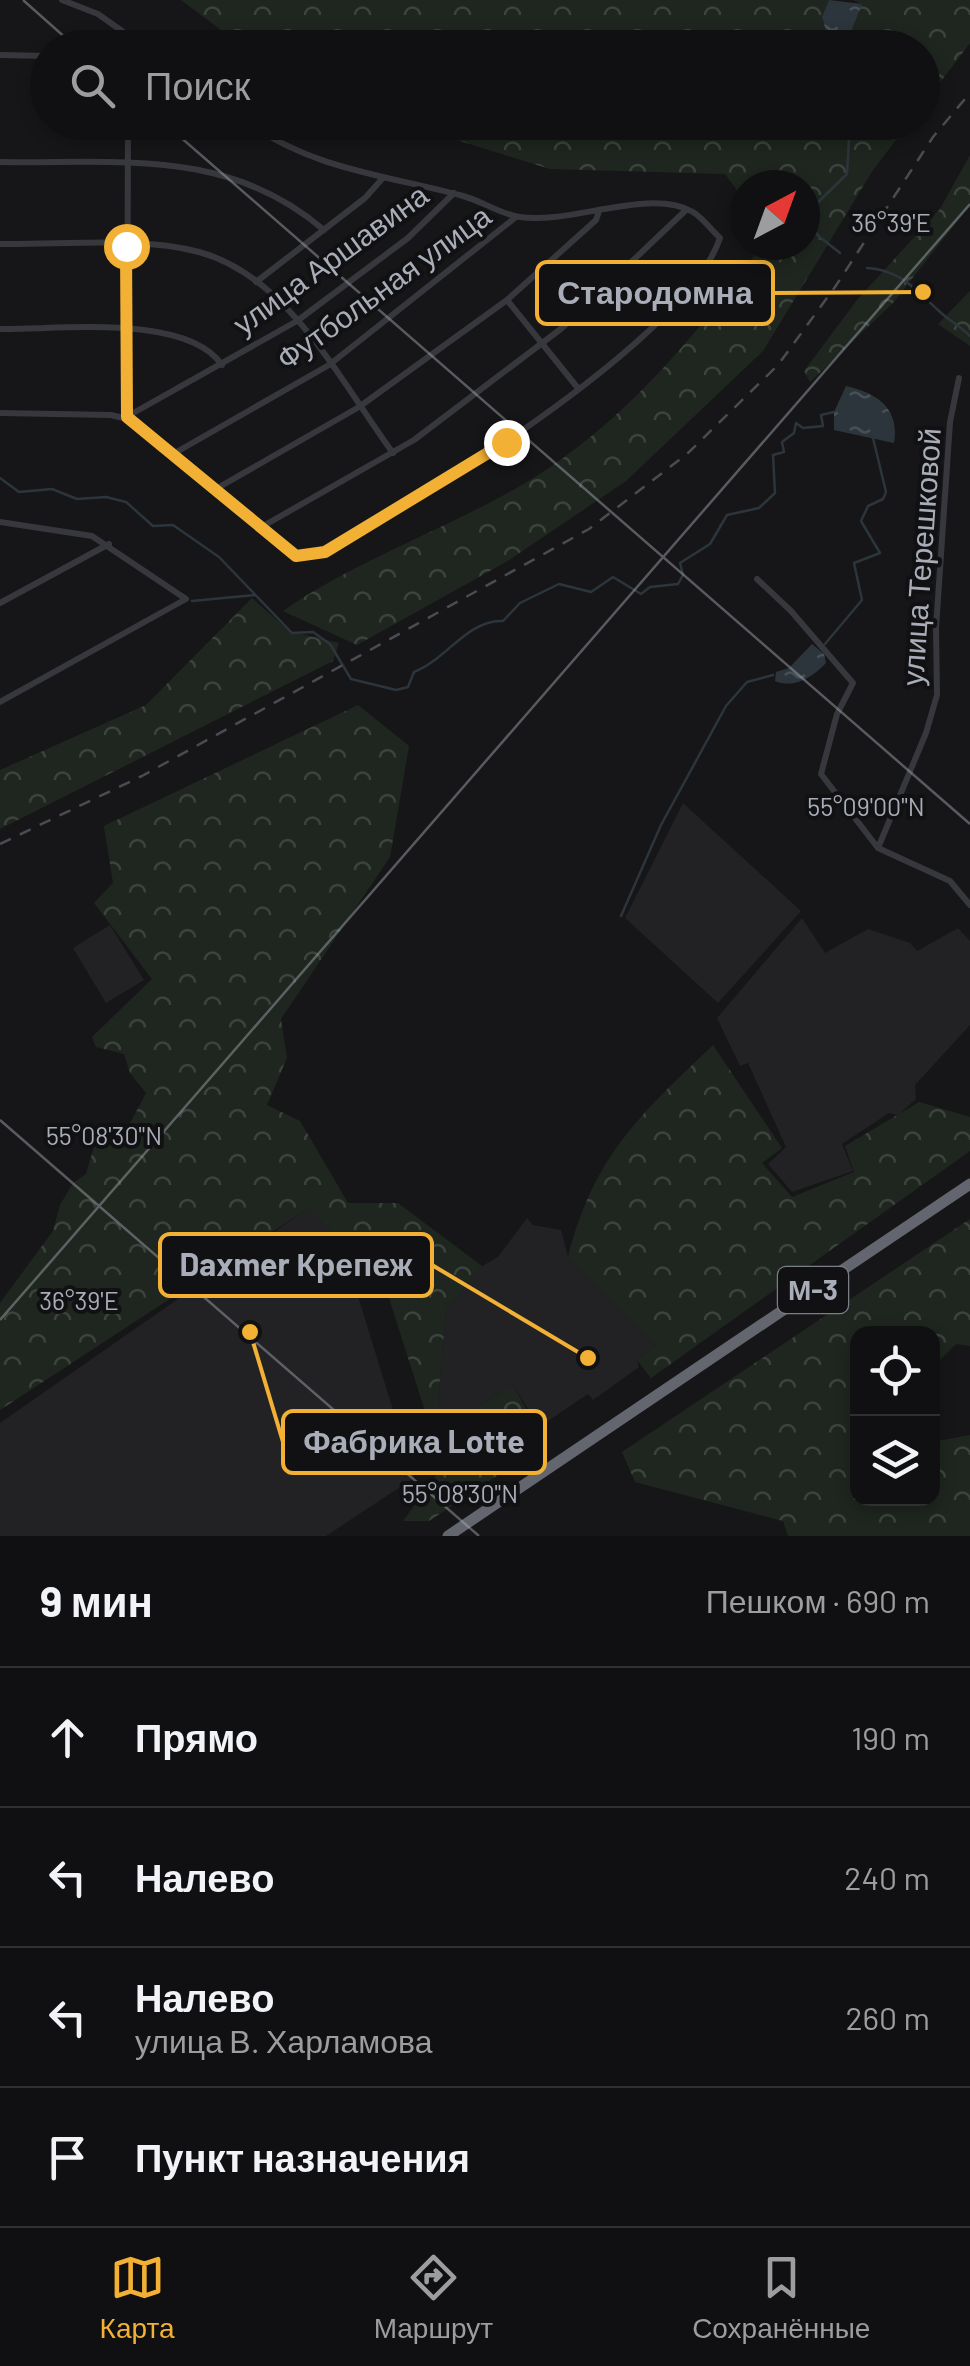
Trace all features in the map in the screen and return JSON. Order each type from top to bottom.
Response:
[{"type":"highway","name":"М-3","points":[[448,1536],[970,1184]]},
{"type":"street","points":[[62,0],[98,14],[120,30]]},
{"type":"street","points":[[0,55],[30,56]]},
{"type":"street","points":[[127,417],[128,140]]},
{"type":"street","points":[[0,412],[127,417],[296,556],[325,552],[474,464],[577,388],[663,319],[720,238],[687,209],[651,204],[557,220],[516,217],[454,194],[382,180],[278,140]]},
{"type":"street","points":[[0,162],[187,166],[247,181],[280,197],[324,230]]},
{"type":"street","points":[[256,282],[382,180]]},
{"type":"street","name":"улица Аршавина","points":[[127,417],[297,321],[408,238],[454,194]]},
{"type":"street","points":[[258,528],[393,453],[541,344],[615,282],[687,209]]},
{"type":"street","points":[[214,490],[360,408],[508,300],[582,233],[600,211]]},
{"type":"street","name":"Футбольная улица","points":[[173,454],[329,365],[516,217]]},
{"type":"street","points":[[0,244],[126,246],[199,252],[256,282],[297,321],[393,453]]},
{"type":"street","points":[[508,300],[577,388]]},
{"type":"street","points":[[0,329],[179,335],[222,365]]},
{"type":"street","name":"улица Терешковой","points":[[878,848],[926,733],[937,695],[937,609],[950,422],[958,378]]},
{"type":"street","points":[[0,522],[92,536],[186,599],[0,702]]},
{"type":"street","points":[[0,602],[109,544]]},
{"type":"street","points":[[757,579],[791,611],[852,682],[838,714],[821,774],[878,848],[950,881],[970,905]]},
{"type":"shaded area","points":[[683,803],[801,911],[718,1003],[625,918]]},
{"type":"shaded area","points":[[802,918],[825,953],[868,929],[910,943],[917,951],[958,928],[970,941],[970,1025],[915,1085],[916,1099],[898,1115],[889,1113],[842,1144],[853,1171],[792,1192],[768,1164],[786,1147],[748,1063],[740,1066],[717,1018]]},
{"type":"shaded area","points":[[110,925],[144,980],[106,1003],[73,948]]},
{"type":"shaded area","points":[[307,1209],[341,1241],[414,1478],[326,1536],[0,1536],[0,1423]]},
{"type":"shaded area","points":[[527,1218],[533,1225],[561,1230],[568,1257],[656,1345],[637,1360],[639,1367],[593,1400],[588,1394],[539,1427],[513,1385],[454,1420],[438,1403],[446,1310],[482,1266],[498,1257]]},
{"type":"green space","points":[[181,0],[829,0],[822,17],[826,30],[221,30]]},
{"type":"green space","points":[[853,0],[970,0],[970,43],[940,83],[940,30],[836,30],[861,4]]},
{"type":"green space","points":[[457,140],[896,140],[820,257],[820,170],[730,170],[730,181],[725,174],[550,169]]},
{"type":"green space","points":[[970,155],[970,205],[893,303],[810,382],[804,371],[857,300],[940,209]]},
{"type":"green space","points":[[751,260],[818,260],[763,351],[626,481],[506,562],[357,645],[283,611],[348,572],[486,505],[552,466],[640,392]]},
{"type":"green space","points":[[970,291],[970,346],[938,324]]},
{"type":"green space","points":[[252,598],[289,631],[339,643],[333,661],[0,829],[0,770],[146,705]]},
{"type":"green space","points":[[358,705],[409,746],[390,857],[281,1019],[287,1058],[267,1105],[300,1121],[348,1203],[398,1203],[482,1266],[446,1310],[438,1403],[454,1420],[513,1385],[545,1444],[429,1521],[403,1521],[435,1478],[438,1452],[368,1232],[341,1241],[307,1209],[0,1410],[0,1303],[53,1231],[60,1205],[73,1183],[86,1174],[95,1143],[128,1127],[146,1093],[130,1073],[124,1054],[96,1047],[92,1037],[152,979],[94,903],[113,883],[104,826]]},
{"type":"green space","points":[[713,1045],[782,1148],[762,1163],[792,1197],[854,1172],[845,1146],[919,1102],[970,1117],[970,1151],[651,1378],[637,1360],[656,1345],[568,1257],[591,1191],[623,1139]]},
{"type":"green space","points":[[970,1219],[970,1346],[956,1344],[940,1360],[940,1326],[850,1326],[850,1506],[940,1506],[940,1441],[970,1435],[970,1536],[788,1536],[783,1521],[635,1482],[622,1452]]},
{"type":"water","points":[[829,0],[862,4],[852,30],[826,30],[822,17]]},
{"type":"water","points":[[846,386],[876,398],[890,411],[894,443],[834,430],[834,412]]},
{"type":"water","points":[[812,644],[824,654],[826,663],[803,680],[789,684],[775,681],[776,672],[789,668]]},
{"type":"waterway","points":[[820,200],[847,174],[849,140]]},
{"type":"waterway","points":[[820,237],[840,253]]},
{"type":"waterway","points":[[867,268],[907,282],[970,336]]},
{"type":"waterway","points":[[0,478],[19,492],[52,489],[77,499],[106,497],[126,502],[153,526],[173,525],[219,557],[292,633],[313,632],[330,644],[351,679],[396,690],[408,687],[414,672],[468,633],[490,622],[503,621],[520,603],[559,584],[591,592],[613,577],[641,594],[650,587],[678,584],[683,575],[680,563],[710,544],[727,515],[759,508],[775,493],[773,455],[784,452],[782,442],[794,433],[796,423],[803,428],[823,426],[821,415],[834,412]]},
{"type":"waterway","points":[[825,644],[862,600],[854,563],[880,553],[861,521],[868,506],[883,499],[886,492],[873,438]]},
{"type":"waterway","points":[[192,601],[255,595]]},
{"type":"waterway","points":[[621,916],[661,825],[726,706],[747,682],[773,675]]},
{"type":"railway","points":[[940,129],[970,93]]},
{"type":"railway","points":[[0,844],[142,776],[589,529],[687,454],[778,365],[835,287],[931,140]]},
{"type":"place","name":"Стародомна","points":[[923,292]]},
{"type":"place","name":"Фабрика Lotte","points":[[250,1332]]},
{"type":"place","name":"Daxmer Крепеж","points":[[588,1358]]},
{"type":"route","points":[[126,246],[127,417],[284,550],[307,557],[325,552],[506,442]]}]
